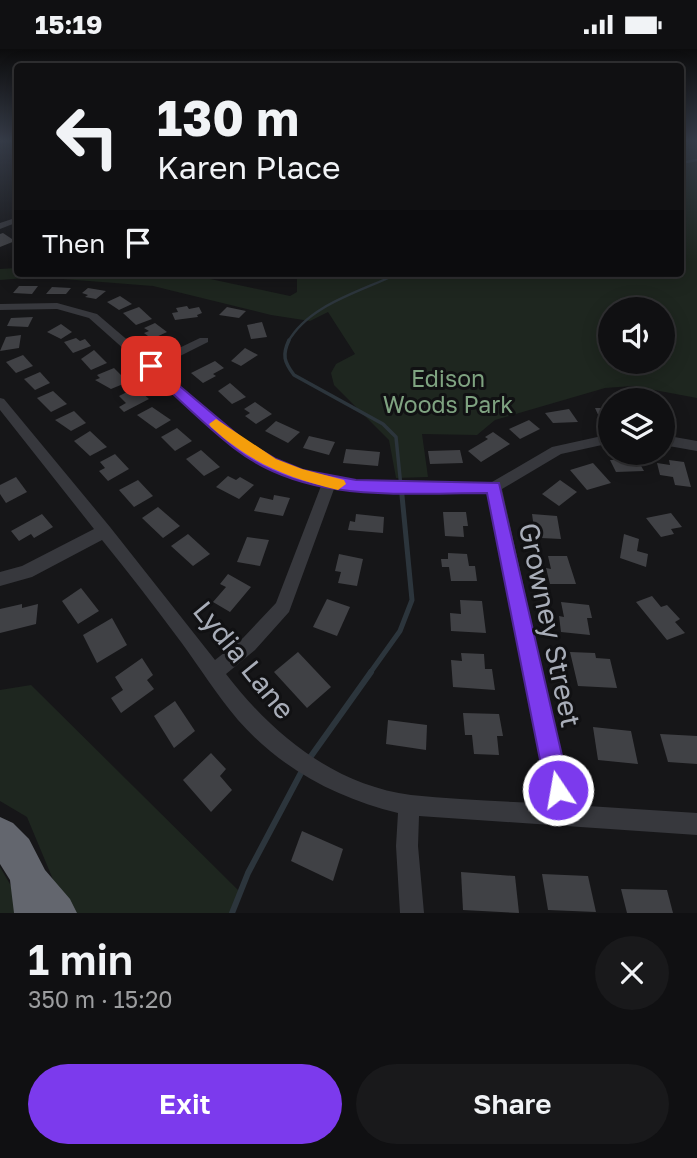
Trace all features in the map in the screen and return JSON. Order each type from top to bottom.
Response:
[{"type":"highway","points":[[0,836],[12,847],[42,904]]},
{"type":"street","points":[[0,307],[57,306],[93,316],[254,454],[299,474],[329,483],[407,489],[494,487],[557,450],[598,441]]},
{"type":"street","points":[[151,366],[204,340]]},
{"type":"street","name":"Lydia Lane","points":[[0,402],[105,531],[249,718],[295,759],[326,778],[352,790],[409,805],[697,824]]},
{"type":"street","points":[[675,442],[697,446]]},
{"type":"street","points":[[215,672],[249,644],[283,607],[329,483]]},
{"type":"street","name":"Growney Street","points":[[494,487],[564,816]]},
{"type":"street","points":[[0,579],[26,572],[105,531]]},
{"type":"street","points":[[409,805],[407,846],[412,913]]},
{"type":"green space","name":"Edison Woods Park","points":[[684,181],[697,181],[697,398],[675,394],[675,388],[598,388],[495,420],[477,435],[422,434],[428,477],[396,478],[389,440],[334,385],[331,373],[336,364],[355,354],[328,312],[310,321],[271,315],[153,286],[37,277],[201,277],[290,296],[297,292],[297,277],[684,277]]},
{"type":"green space","points":[[14,268],[14,277],[37,277],[0,280],[0,269]]},
{"type":"green space","points":[[31,685],[240,892],[232,913],[67,913],[27,817],[0,801],[0,690]]},
{"type":"green space","points":[[0,867],[21,903],[19,913],[0,913]]},
{"type":"building","points":[[3,233],[14,241],[0,247],[0,234]]},
{"type":"building","points":[[19,286],[38,286],[32,294],[13,293]]},
{"type":"building","points":[[52,287],[71,288],[66,294],[46,294]]},
{"type":"building","points":[[88,288],[106,291],[96,299],[85,297],[88,295],[82,293]]},
{"type":"building","points":[[120,296],[132,304],[119,310],[107,302]]},
{"type":"building","points":[[187,306],[189,309],[199,307],[202,313],[197,315],[198,317],[175,320],[172,313],[178,312],[176,308]]},
{"type":"building","points":[[139,307],[152,319],[136,325],[123,313]]},
{"type":"building","points":[[227,307],[246,311],[239,318],[219,315]]},
{"type":"building","points":[[33,317],[28,327],[7,326],[11,318]]},
{"type":"building","points":[[262,322],[267,337],[251,339],[247,325]]},
{"type":"building","points":[[155,323],[167,332],[152,339],[144,333],[149,331],[144,328]]},
{"type":"building","points":[[61,324],[72,332],[61,339],[47,332]]},
{"type":"building","points":[[21,335],[19,348],[0,351],[6,337]]},
{"type":"building","points":[[76,338],[80,341],[85,339],[91,346],[73,353],[64,342]]},
{"type":"building","points":[[245,348],[258,355],[241,366],[231,361]]},
{"type":"building","points":[[94,350],[107,363],[91,370],[81,359]]},
{"type":"building","points":[[23,355],[33,366],[16,373],[6,362]]},
{"type":"building","points":[[215,361],[224,368],[203,383],[191,373]]},
{"type":"building","points":[[114,368],[128,382],[111,389],[95,380],[100,378],[97,375]]},
{"type":"building","points":[[40,372],[50,383],[35,390],[24,379]]},
{"type":"building","points":[[230,383],[246,397],[232,404],[218,391]]},
{"type":"building","points":[[131,390],[136,394],[141,392],[149,399],[124,412],[119,407],[126,403],[119,396]]},
{"type":"building","points":[[53,391],[67,404],[51,412],[37,398]]},
{"type":"building","points":[[255,402],[272,414],[256,424],[245,416],[250,413],[244,409]]},
{"type":"building","points":[[152,407],[171,420],[156,429],[137,415]]},
{"type":"building","points":[[569,409],[578,422],[553,423],[545,413]]},
{"type":"building","points":[[74,411],[86,423],[71,431],[55,420]]},
{"type":"building","points":[[529,420],[540,429],[520,439],[509,429]]},
{"type":"building","points":[[276,421],[300,432],[288,443],[265,431]]},
{"type":"building","points":[[177,428],[192,441],[175,451],[161,437]]},
{"type":"building","points":[[90,431],[107,447],[90,456],[74,441]]},
{"type":"building","points":[[493,432],[510,444],[481,462],[468,451],[488,439],[485,437]]},
{"type":"building","points":[[309,436],[335,442],[329,455],[303,448]]},
{"type":"building","points":[[346,449],[380,452],[378,466],[343,463]]},
{"type":"building","points":[[201,450],[220,467],[204,476],[186,459]]},
{"type":"building","points":[[460,450],[463,463],[430,464],[428,451]]},
{"type":"building","points":[[115,454],[129,469],[108,481],[99,471],[105,468],[100,462]]},
{"type":"building","points":[[675,461],[684,462],[691,487],[675,485],[673,477],[660,475],[658,465],[675,465]]},
{"type":"building","points":[[593,463],[611,483],[587,490],[570,470]]},
{"type":"building","points":[[612,465],[640,465],[644,471],[616,472]]},
{"type":"building","points":[[228,476],[236,480],[240,477],[254,485],[239,499],[216,487]]},
{"type":"building","points":[[16,477],[27,492],[6,503],[0,494],[0,485]]},
{"type":"building","points":[[138,480],[153,496],[134,507],[119,490]]},
{"type":"building","points":[[560,480],[577,492],[559,506],[542,494]]},
{"type":"building","points":[[274,495],[290,498],[283,516],[254,511],[260,497],[273,500]]},
{"type":"building","points":[[158,507],[180,526],[163,538],[142,518]]},
{"type":"building","points":[[443,512],[466,512],[468,526],[463,526],[464,537],[445,536]]},
{"type":"building","points":[[671,513],[682,527],[671,529],[674,534],[661,537],[646,518]]},
{"type":"building","points":[[42,514],[53,527],[34,538],[31,534],[19,541],[11,531]]},
{"type":"building","points":[[356,514],[384,517],[383,533],[348,530],[350,521],[355,522]]},
{"type":"building","points":[[532,514],[557,516],[561,539],[541,538],[540,528],[534,528]]},
{"type":"building","points":[[188,534],[210,554],[193,566],[171,546]]},
{"type":"building","points":[[624,534],[639,539],[637,551],[648,554],[646,567],[620,558]]},
{"type":"building","points":[[247,537],[269,540],[260,566],[237,562]]},
{"type":"building","points":[[448,553],[467,554],[469,566],[475,566],[477,581],[451,581],[449,567],[442,567],[441,559],[448,559]]},
{"type":"building","points":[[339,554],[363,559],[357,586],[338,583],[341,572],[335,571]]},
{"type":"building","points":[[548,556],[567,556],[576,584],[550,584],[546,568],[551,569]]},
{"type":"building","points":[[228,574],[251,587],[230,612],[213,602],[226,587],[220,584]]},
{"type":"building","points":[[81,588],[99,611],[78,624],[62,601]]},
{"type":"building","points":[[652,596],[661,607],[667,605],[680,619],[675,622],[685,633],[667,640],[636,602]]},
{"type":"building","points":[[327,599],[350,607],[337,636],[313,627]]},
{"type":"building","points":[[460,600],[482,601],[486,633],[451,631],[450,613],[461,614]]},
{"type":"building","points":[[561,602],[589,605],[592,618],[587,618],[590,635],[561,632],[559,616],[564,617]]},
{"type":"building","points":[[22,604],[22,608],[38,604],[36,624],[0,633],[0,609]]},
{"type":"building","points":[[112,618],[127,645],[97,663],[83,635]]},
{"type":"building","points":[[298,652],[331,687],[307,708],[274,672]]},
{"type":"building","points":[[570,652],[595,653],[596,658],[610,659],[617,688],[578,686]]},
{"type":"building","points":[[461,653],[484,654],[485,669],[492,669],[495,690],[453,687],[451,660],[462,661]]},
{"type":"building","points":[[142,658],[153,675],[147,680],[154,689],[121,713],[111,698],[123,690],[115,677]]},
{"type":"building","points":[[175,701],[195,731],[174,748],[154,716]]},
{"type":"building","points":[[463,713],[499,714],[503,736],[497,736],[499,755],[474,754],[472,735],[465,735]]},
{"type":"building","points":[[388,720],[427,725],[426,750],[386,744]]},
{"type":"building","points":[[593,727],[631,731],[638,764],[598,760]]},
{"type":"building","points":[[660,734],[697,736],[697,764],[668,762]]},
{"type":"building","points":[[211,753],[226,769],[220,776],[232,790],[211,812],[183,780]]},
{"type":"building","points":[[302,831],[343,849],[333,881],[291,861]]},
{"type":"building","points":[[461,872],[515,876],[519,913],[463,910]]},
{"type":"building","points":[[542,874],[588,876],[596,912],[548,910]]},
{"type":"building","points":[[621,889],[667,890],[673,913],[627,913]]},
{"type":"waterway","points":[[288,341],[297,329],[323,308],[390,277]]},
{"type":"waterway","points":[[288,341],[285,358],[294,375],[383,424],[396,437],[401,487]]},
{"type":"waterway","points":[[370,673],[400,631],[412,600],[401,485]]},
{"type":"waterway","points":[[309,759],[371,672]]},
{"type":"waterway","points":[[232,913],[248,873],[303,769]]},
{"type":"slow traffic","points":[[216,424],[240,445],[270,463],[338,484]]},
{"type":"route","points":[[151,366],[240,445],[270,463],[299,474],[329,483],[356,487],[494,487],[558,790]]}]
